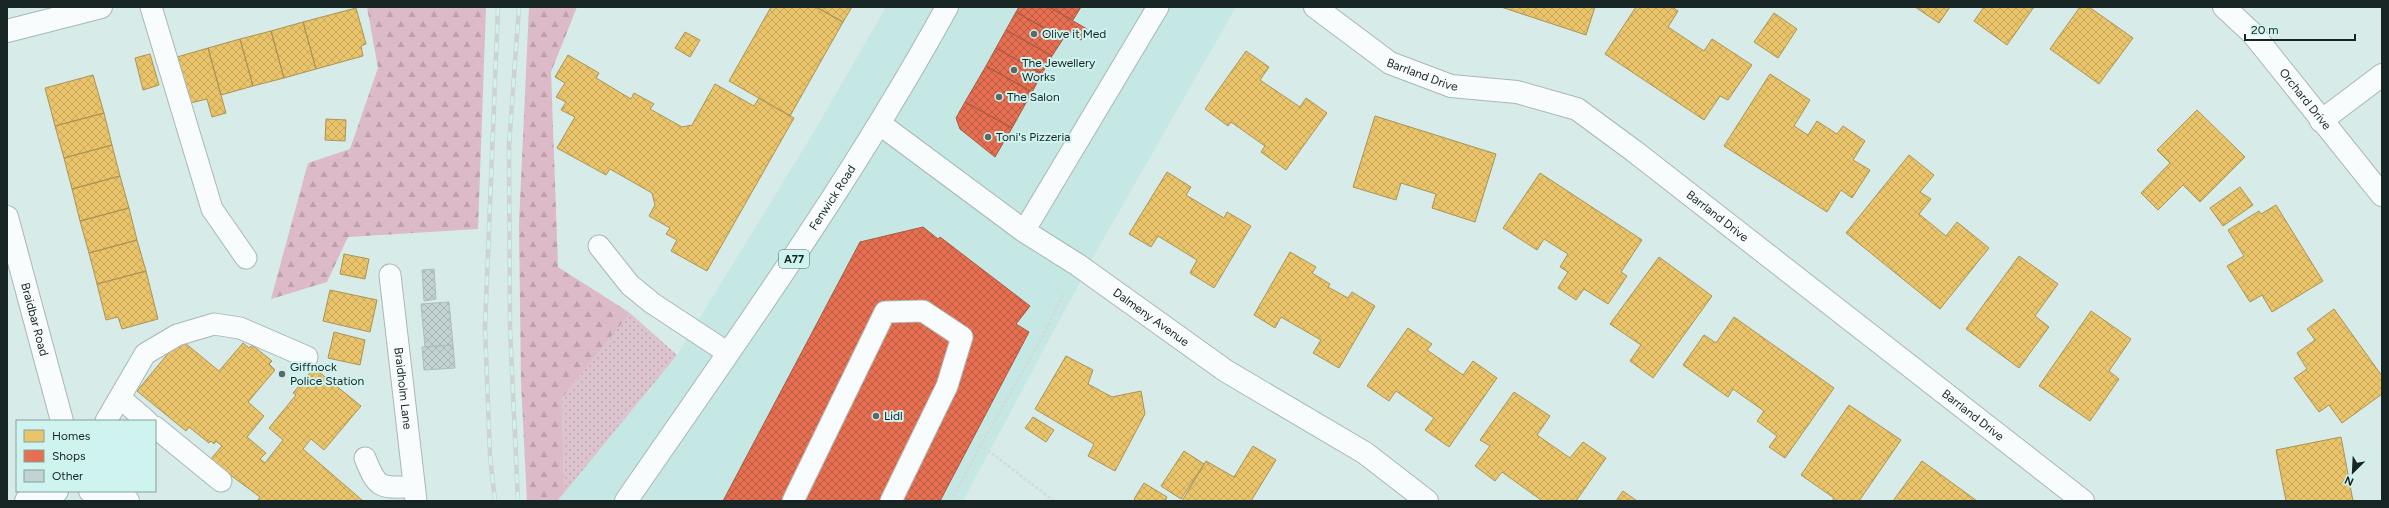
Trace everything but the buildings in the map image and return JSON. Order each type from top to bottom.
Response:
[{"type":"street","points":[[7,31],[101,7]]},
{"type":"street","name":"Fenwick Road","points":[[626,501],[794,259],[880,124],[947,7]]},
{"type":"street","name":"Barrland Drive","points":[[1315,7],[1390,63],[1451,86],[1517,92],[1577,109],[1640,155],[2083,501]]},
{"type":"street","name":"Orchard Drive","points":[[2224,7],[2253,34],[2321,121],[2382,195]]},
{"type":"street","points":[[2321,121],[2382,75]]},
{"type":"street","name":"Dalmeny Avenue","points":[[880,124],[1024,231],[1078,264],[1226,371],[1366,453],[1427,501]]},
{"type":"street","name":"Braidbar Road","points":[[7,217],[62,420]]},
{"type":"street","points":[[26,501],[54,492]]},
{"type":"street","points":[[94,492],[128,501]]},
{"type":"lane","points":[[151,7],[212,209],[246,258]]},
{"type":"lane","points":[[1024,231],[1158,7]]},
{"type":"lane","points":[[599,246],[630,285],[652,303],[728,354]]},
{"type":"lane","name":"Braidholm Lane","points":[[390,275],[415,494]]},
{"type":"lane","points":[[793,501],[885,312],[923,311],[962,337],[947,386],[891,501]]},
{"type":"lane","points":[[107,420],[145,354],[177,335],[214,324],[240,328],[307,357]]},
{"type":"lane","points":[[120,398],[146,420]]},
{"type":"lane","points":[[156,428],[220,481]]},
{"type":"lane","points":[[364,458],[374,480],[384,487],[415,494]]},
{"type":"path","points":[[951,501],[1044,332],[1078,264]]},
{"type":"path","points":[[981,445],[1054,501]]},
{"type":"shaded area","points":[[886,7],[1236,7],[1096,252],[963,501],[557,501],[677,355],[815,130]]},
{"type":"shaded area","points":[[630,313],[677,355],[564,493],[562,398]]},
{"type":"green space","points":[[367,7],[486,7],[478,229],[348,237],[327,282],[271,299],[308,163],[350,149],[378,68]]},
{"type":"green space","points":[[529,7],[577,7],[551,72],[558,267],[630,313],[562,398],[564,493],[557,501],[527,501],[521,382],[519,224]]},
{"type":"railway","points":[[495,501],[490,456],[485,328],[498,7]]},
{"type":"railway","points":[[518,501],[510,328],[509,145],[519,7]]},
{"type":"place","name":"Olive it Med","points":[[1034,34]]},
{"type":"place","name":"The Jewellery Works","points":[[1014,70]]},
{"type":"place","name":"The Salon","points":[[999,97]]},
{"type":"place","name":"Toni's Pizzeria","points":[[988,137]]},
{"type":"place","name":"Giffnock Police Station","points":[[282,374]]},
{"type":"place","name":"Lidl","points":[[876,416]]}]
